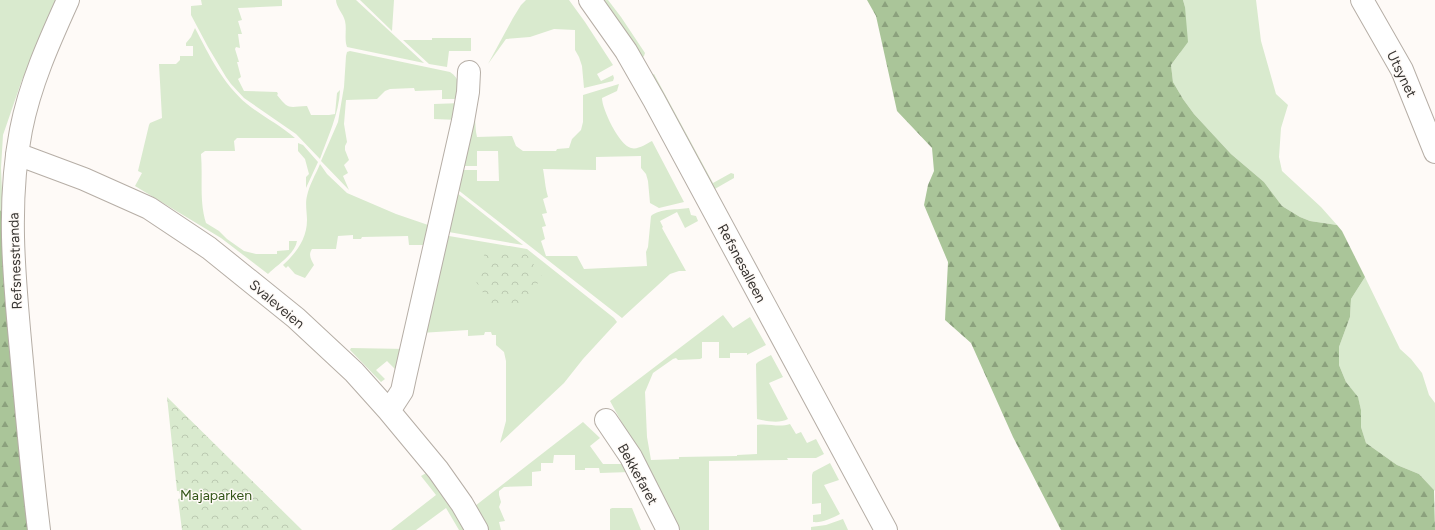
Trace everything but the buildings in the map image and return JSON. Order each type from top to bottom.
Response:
[{"type":"street","name":"Refsnesstranda","points":[[39,530],[14,284],[12,241],[13,206],[17,154],[30,91],[48,44],[68,0]]},
{"type":"street","name":"Refsnesalleen","points":[[590,0],[626,51],[654,100],[886,530]]},
{"type":"street","name":"Utsynet","points":[[1362,0],[1402,70],[1435,152]]},
{"type":"street","points":[[389,411],[402,391],[464,121],[469,72]]},
{"type":"street","name":"Svaleveien","points":[[17,154],[84,179],[149,208],[209,248],[296,318],[354,372],[389,411],[438,470],[462,504],[477,530]]},
{"type":"street","name":"Bekkefaret","points":[[606,420],[631,457],[668,530]]},
{"type":"green space","points":[[0,0],[58,0],[22,80],[3,135],[1,168],[3,213],[0,210]]},
{"type":"green space","points":[[201,0],[282,0],[282,6],[238,8],[242,20],[238,21],[242,34],[238,34],[240,48],[236,47],[235,49],[241,77],[238,79],[244,91],[277,92],[277,95],[289,106],[307,106],[311,115],[335,114],[337,93],[340,90],[338,108],[320,159],[296,134],[244,98],[231,84],[208,47],[191,15],[191,6],[202,5]]},
{"type":"green space","points":[[336,0],[356,0],[424,63],[347,47],[345,21]]},
{"type":"green space","points":[[360,0],[394,0],[392,31]]},
{"type":"green space","points":[[526,0],[569,0],[613,65],[597,74],[601,81],[613,75],[613,81],[584,88],[582,66],[575,50],[575,30],[554,29],[530,37],[506,39],[488,64],[513,18]]},
{"type":"green space","points":[[602,0],[608,0],[621,17],[645,53],[643,57],[640,57]]},
{"type":"green space","points":[[867,0],[1183,0],[1188,42],[1171,65],[1173,82],[1183,99],[1194,114],[1231,154],[1264,182],[1282,206],[1310,221],[1337,225],[1342,231],[1365,277],[1351,299],[1350,317],[1339,347],[1339,365],[1346,382],[1358,397],[1361,410],[1361,427],[1366,443],[1397,465],[1419,474],[1434,490],[1435,530],[1061,530],[1013,437],[971,343],[945,320],[948,262],[924,205],[928,185],[934,171],[932,148],[897,111],[876,16]]},
{"type":"green space","points":[[1183,0],[1256,0],[1261,41],[1276,94],[1288,105],[1281,128],[1279,157],[1282,171],[1321,207],[1337,225],[1310,221],[1282,206],[1264,182],[1231,154],[1194,114],[1183,99],[1173,82],[1171,65],[1180,53],[1185,7]]},
{"type":"green space","points":[[195,28],[217,69],[238,96],[295,138],[237,138],[234,141],[235,151],[205,151],[201,154],[202,198],[206,223],[219,231],[227,239],[244,251],[256,254],[277,254],[277,251],[289,250],[289,241],[297,241],[296,246],[289,255],[268,274],[221,238],[135,186],[142,173],[138,171],[149,125],[150,123],[162,118],[159,64],[176,64],[180,60],[180,56],[193,56],[193,46],[186,46],[186,43],[191,37]]},
{"type":"green space","points":[[432,38],[471,38],[471,51],[449,51],[447,67],[429,64],[403,40],[432,40]]},
{"type":"green space","points":[[350,51],[450,72],[458,80],[461,99],[442,99],[442,90],[415,91],[414,88],[390,89],[385,91],[377,99],[346,100],[344,124],[347,142],[345,150],[349,160],[344,165],[348,173],[343,176],[349,190],[321,161],[338,122],[344,87],[346,56],[347,52]]},
{"type":"green space","points":[[654,74],[713,183],[731,173],[734,174],[734,178],[713,190],[652,75]]},
{"type":"green space","points":[[619,84],[617,91],[602,98],[605,110],[612,126],[621,140],[631,148],[639,147],[652,141],[684,202],[659,208],[650,203],[648,181],[646,174],[641,168],[641,156],[596,157],[596,170],[543,169],[548,197],[543,199],[547,213],[542,214],[546,226],[542,227],[545,239],[541,241],[546,256],[577,256],[584,269],[647,266],[646,252],[648,247],[651,216],[664,210],[689,208],[691,215],[696,216],[698,221],[685,228],[677,212],[660,221],[663,227],[662,228],[686,271],[679,271],[670,274],[622,318],[453,186],[457,170],[477,170],[477,181],[499,181],[498,151],[477,151],[477,166],[458,166],[474,106],[477,137],[512,136],[516,146],[523,151],[556,151],[557,149],[569,148],[572,139],[581,130],[583,122],[583,95]]},
{"type":"green space","points":[[462,103],[458,120],[434,119],[434,104]]},
{"type":"green space","points":[[298,143],[303,145],[318,162],[306,188],[306,177],[309,174],[305,159],[298,151]]},
{"type":"green space","points":[[320,164],[327,174],[347,193],[396,214],[434,227],[429,245],[409,245],[408,236],[362,237],[361,239],[353,239],[353,235],[338,236],[336,249],[312,249],[310,255],[314,265],[305,278],[295,274],[288,266],[286,268],[283,265],[300,245],[307,227],[307,196]]},
{"type":"green space","points":[[452,189],[523,245],[443,231]]},
{"type":"green space","points":[[0,210],[3,213],[30,530],[0,530]]},
{"type":"green space","points":[[443,235],[527,249],[614,318],[617,322],[583,359],[564,383],[500,443],[506,421],[506,361],[504,352],[496,345],[496,335],[492,335],[491,332],[485,332],[484,335],[468,336],[468,330],[420,333]]},
{"type":"green space","points":[[486,250],[524,251],[542,276],[524,306],[492,307],[475,280]]},
{"type":"green space","points":[[1365,277],[1400,349],[1411,359],[1422,373],[1429,395],[1435,403],[1435,491],[1419,474],[1397,465],[1366,443],[1361,427],[1361,410],[1358,398],[1346,382],[1339,365],[1339,347],[1350,317],[1351,299]]},
{"type":"green space","points":[[723,315],[733,328],[750,317],[766,345],[747,355],[747,353],[730,353],[730,358],[719,358],[719,342],[702,342],[702,358],[678,360],[676,358],[653,373],[645,392],[647,437],[651,460],[679,459],[679,457],[737,456],[757,454],[757,425],[782,426],[790,424],[796,434],[801,432],[807,443],[816,439],[824,454],[816,458],[787,458],[788,460],[709,461],[709,530],[678,530],[651,476],[610,401]]},
{"type":"green space","points":[[351,348],[407,349],[399,373],[387,361],[376,370],[385,379],[381,382],[350,350]]},
{"type":"green space","points":[[771,355],[783,377],[769,383],[788,419],[784,421],[772,422],[757,419],[756,364]]},
{"type":"green space","name":"Majaparken","points":[[167,397],[302,530],[182,530],[178,499],[181,498],[179,491],[177,491]]},
{"type":"green space","points":[[583,422],[600,438],[590,446],[603,464],[624,464],[630,472],[600,473],[599,468],[575,470],[575,455],[554,455],[553,463],[541,463],[541,471],[532,472],[532,486],[504,487],[499,491],[501,502],[499,507],[505,521],[499,522],[501,530],[488,530],[475,506]]},
{"type":"green space","points":[[830,463],[839,480],[824,485],[840,514],[823,521],[813,522],[813,515],[821,514],[821,503],[812,504],[812,475],[813,472]]},
{"type":"green space","points":[[428,472],[465,530],[459,530],[446,508],[416,530],[391,530],[436,495],[421,476]]},
{"type":"green space","points":[[632,508],[641,530],[610,530],[610,509]]},
{"type":"green space","points":[[843,519],[848,530],[811,530],[811,527],[826,525]]}]
